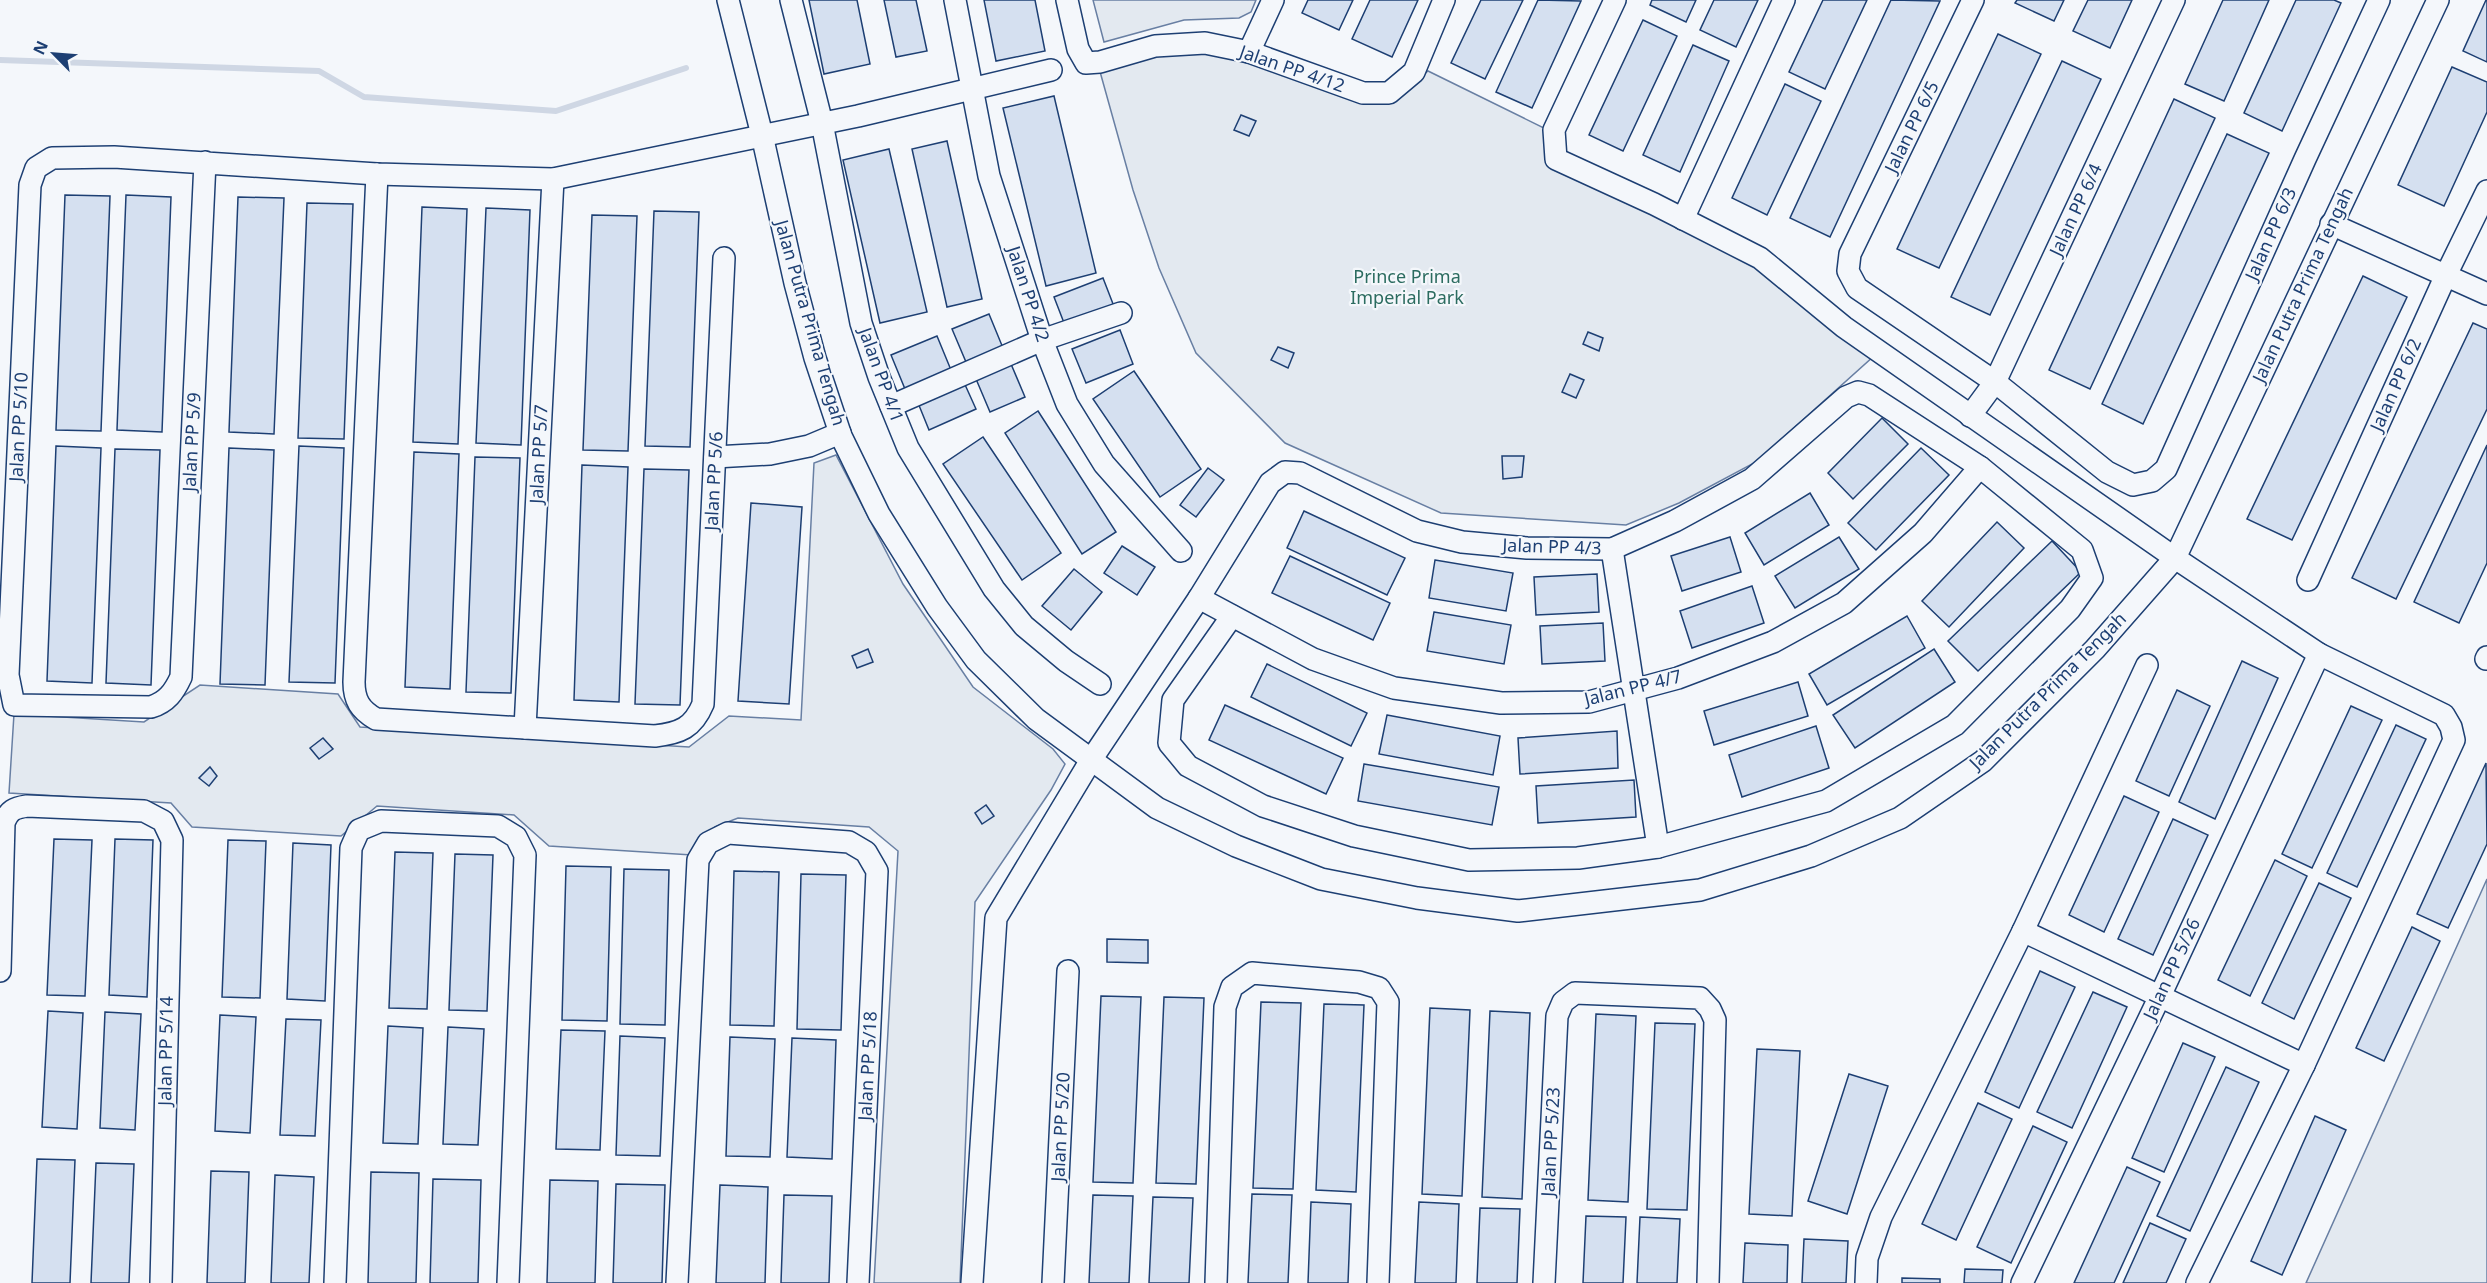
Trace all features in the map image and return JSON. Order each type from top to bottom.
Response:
[{"type":"street","name":"Jalan Putra Prima Tengah","points":[[728,0],[762,135],[795,283],[815,358],[840,433],[879,514],[937,607],[976,660],[1036,719],[1157,808],[1236,846],[1321,879],[1418,898],[1518,911],[1700,890],[1811,856],[1900,818],[1983,761],[2095,649],[2175,558],[2438,0]]},
{"type":"street","name":"Jalan PP 4/1","points":[[791,0],[822,123],[861,323],[879,377],[908,448],[994,589],[1024,626],[1066,661],[1100,684]]},
{"type":"street","name":"Jalan PP 4/2","points":[[955,0],[989,176],[1042,340],[1067,404],[1104,464],[1181,551]]},
{"type":"street","name":"Jalan PP 4/12","points":[[1067,0],[1078,49],[1086,63],[1100,62],[1155,46],[1205,43],[1248,52],[1363,93],[1389,93],[1414,72],[1444,0]]},
{"type":"street","points":[[1248,52],[1274,0]]},
{"type":"street","points":[[1615,0],[1554,130],[1556,159],[1760,258],[1844,327],[2175,558],[2319,654],[2444,715],[2451,727],[2454,740],[2304,1065],[2197,1283]]},
{"type":"street","points":[[1683,219],[1784,0]]},
{"type":"street","name":"Jalan PP 6/5","points":[[1973,0],[1850,254],[1848,272],[1857,288],[1995,382]]},
{"type":"street","name":"Jalan PP 6/4","points":[[1970,416],[1995,382],[2174,0]]},
{"type":"street","name":"Jalan PP 6/3","points":[[1995,382],[2107,472],[2133,485],[2152,481],[2166,469],[2379,0]]},
{"type":"street","points":[[205,162],[376,174],[553,179],[822,123],[1052,70]]},
{"type":"street","name":"Jalan PP 5/10","points":[[14,705],[8,675],[30,185],[36,168],[52,158],[114,157],[205,162]]},
{"type":"street","name":"Jalan PP 5/9","points":[[14,705],[150,706],[162,704],[174,691],[181,677],[205,162]]},
{"type":"street","points":[[376,174],[354,695],[365,713],[376,719],[525,728]]},
{"type":"street","name":"Jalan PP 5/7","points":[[525,728],[553,179]]},
{"type":"street","name":"Jalan PP 6/2","points":[[2308,580],[2446,275],[2487,191]]},
{"type":"street","points":[[2331,224],[2487,294]]},
{"type":"street","name":"Jalan PP 5/6","points":[[525,728],[664,735],[687,727],[698,719],[704,704],[724,258]]},
{"type":"street","points":[[891,406],[1042,340],[1121,313]]},
{"type":"street","name":"Jalan PP 4/3","points":[[1198,598],[1270,483],[1285,472],[1300,473],[1417,531],[1462,542],[1527,548],[1612,549],[1675,521],[1752,479],[1846,397],[1858,392],[1869,395],[1980,467]]},
{"type":"street","points":[[715,457],[771,454],[809,446],[840,433]]},
{"type":"street","points":[[1232,616],[1173,700],[1169,743],[1188,766],[1263,806],[1354,836],[1469,860],[1578,858],[1658,847],[1826,801],[1955,725],[2070,609],[2092,578],[2082,550],[1980,467]]},
{"type":"street","name":"Jalan PP 4/7","points":[[1198,598],[1313,659],[1394,688],[1502,703],[1590,702],[1678,678],[1773,642],[1844,603],[1923,533],[1980,467]]},
{"type":"street","points":[[1612,549],[1658,847]]},
{"type":"street","points":[[972,1283],[996,918],[1091,760],[1198,598]]},
{"type":"street","name":"Jalan PP 5/26","points":[[2022,1283],[2160,996],[2319,654]]},
{"type":"street","points":[[1866,1283],[1867,1258],[1881,1217],[2023,931],[2147,665]]},
{"type":"street","name":"Jalan PP 5/14","points":[[0,971],[4,823],[9,812],[16,807],[27,806],[144,811],[163,821],[172,840],[161,1283]]},
{"type":"street","points":[[336,1283],[351,848],[359,830],[381,821],[498,826],[516,837],[525,855],[508,1283]]},
{"type":"street","name":"Jalan PP 5/18","points":[[677,1283],[698,860],[708,843],[728,833],[849,842],[866,852],[877,871],[858,1283]]},
{"type":"street","points":[[2023,931],[2304,1065]]},
{"type":"street","name":"Jalan PP 5/20","points":[[1053,1283],[1068,971]]},
{"type":"street","points":[[1216,1283],[1225,1007],[1232,987],[1252,973],[1359,982],[1378,988],[1388,1002],[1378,1283]]},
{"type":"street","name":"Jalan PP 5/23","points":[[1544,1283],[1557,1016],[1563,1002],[1575,993],[1700,998],[1710,1009],[1715,1020],[1708,1283]]},
{"type":"green space","points":[[1093,0],[1256,0],[1251,12],[1239,18],[1184,20],[1104,42]]},
{"type":"green space","name":"Prince Prima Imperial Park","points":[[1203,46],[1396,97],[1428,71],[1550,131],[1557,169],[1731,249],[1875,355],[1756,462],[1679,503],[1626,525],[1441,513],[1285,443],[1196,353],[1159,268],[1133,190],[1099,68]]},
{"type":"green space","points":[[836,455],[903,584],[973,687],[1053,749],[1065,764],[1051,790],[975,902],[960,1283],[874,1283],[898,851],[869,827],[738,818],[715,827],[692,855],[549,846],[514,815],[377,806],[341,836],[192,827],[171,803],[9,793],[14,714],[144,722],[200,685],[338,694],[360,727],[689,747],[729,716],[801,720],[814,463]]},
{"type":"green space","points":[[2487,879],[2487,1283],[2306,1283]]},
{"type":"building","points":[[809,0],[857,0],[870,64],[824,74]]},
{"type":"building","points":[[884,0],[916,0],[927,51],[896,57]]},
{"type":"building","points":[[984,0],[1035,0],[1045,51],[996,61]]},
{"type":"building","points":[[1308,0],[1353,0],[1339,30],[1302,13]]},
{"type":"building","points":[[1370,0],[1418,0],[1392,57],[1352,39]]},
{"type":"building","points":[[1481,0],[1523,0],[1485,79],[1451,63]]},
{"type":"building","points":[[1538,0],[1581,1],[1532,108],[1496,92]]},
{"type":"building","points":[[1652,0],[1696,0],[1686,22],[1650,5]]},
{"type":"building","points":[[1714,0],[1758,0],[1736,47],[1700,30]]},
{"type":"building","points":[[1823,0],[1867,0],[1825,89],[1789,72]]},
{"type":"building","points":[[1891,0],[1940,1],[1830,237],[1790,218]]},
{"type":"building","points":[[2017,0],[2064,0],[2054,21],[2015,3]]},
{"type":"building","points":[[2088,0],[2132,0],[2110,48],[2073,31]]},
{"type":"building","points":[[2223,0],[2269,0],[2224,101],[2185,84]]},
{"type":"building","points":[[2296,0],[2334,0],[2341,3],[2282,131],[2244,113]]},
{"type":"building","points":[[2487,0],[2487,62],[2463,51]]},
{"type":"building","points":[[1643,20],[1677,36],[1623,151],[1589,135]]},
{"type":"building","points":[[1998,34],[2041,54],[1939,268],[1897,249]]},
{"type":"building","points":[[1693,45],[1729,61],[1680,172],[1643,155]]},
{"type":"building","points":[[2062,61],[2101,79],[1990,315],[1951,297]]},
{"type":"building","points":[[2452,67],[2487,82],[2487,112],[2444,206],[2398,185]]},
{"type":"building","points":[[1785,84],[1821,101],[1767,215],[1732,198]]},
{"type":"building","points":[[1054,96],[1096,273],[1046,286],[1003,108]]},
{"type":"building","points":[[2174,99],[2215,118],[2090,389],[2049,370]]},
{"type":"building","points":[[1241,115],[1256,121],[1249,136],[1234,130]]},
{"type":"building","points":[[2227,134],[2269,153],[2143,424],[2102,404]]},
{"type":"building","points":[[947,141],[982,299],[947,307],[912,149]]},
{"type":"building","points":[[889,149],[927,312],[880,323],[843,160]]},
{"type":"building","points":[[65,195],[110,196],[101,431],[56,430]]},
{"type":"building","points":[[126,195],[171,197],[162,432],[117,430]]},
{"type":"building","points":[[238,197],[284,198],[274,434],[229,432]]},
{"type":"building","points":[[307,203],[353,204],[344,439],[298,438]]},
{"type":"building","points":[[422,207],[467,209],[458,444],[413,442]]},
{"type":"building","points":[[486,208],[530,210],[521,445],[476,443]]},
{"type":"building","points":[[654,211],[699,212],[690,447],[645,446]]},
{"type":"building","points":[[592,215],[637,216],[628,451],[583,450]]},
{"type":"building","points":[[2363,276],[2407,297],[2292,540],[2247,519]]},
{"type":"building","points":[[1103,278],[1115,309],[1066,328],[1054,297]]},
{"type":"building","points":[[989,314],[1003,348],[966,362],[952,329]]},
{"type":"building","points":[[2473,323],[2487,329],[2487,409],[2396,599],[2352,578]]},
{"type":"building","points":[[1120,330],[1133,364],[1086,383],[1072,349]]},
{"type":"building","points":[[1588,332],[1603,338],[1599,351],[1583,344]]},
{"type":"building","points":[[937,336],[951,370],[905,389],[891,355]]},
{"type":"building","points":[[1278,347],[1294,353],[1288,368],[1271,360]]},
{"type":"building","points":[[1011,364],[1025,397],[990,412],[976,379]]},
{"type":"building","points":[[1134,371],[1201,469],[1160,497],[1093,399]]},
{"type":"building","points":[[1570,374],[1584,380],[1576,398],[1562,392]]},
{"type":"building","points":[[962,378],[976,409],[929,430],[916,398]]},
{"type":"building","points":[[1038,411],[1116,532],[1082,554],[1005,433]]},
{"type":"building","points":[[1882,418],[1908,444],[1853,499],[1828,473]]},
{"type":"building","points":[[983,437],[1061,553],[1022,580],[943,464]]},
{"type":"building","points":[[2487,445],[2487,563],[2459,623],[2414,602]]},
{"type":"building","points":[[56,446],[101,448],[92,683],[47,681]]},
{"type":"building","points":[[299,446],[344,448],[335,683],[289,682]]},
{"type":"building","points":[[229,448],[274,450],[265,685],[220,684]]},
{"type":"building","points":[[1921,448],[1949,475],[1876,550],[1848,523]]},
{"type":"building","points":[[115,449],[160,450],[151,685],[106,683]]},
{"type":"building","points":[[414,452],[459,454],[450,689],[405,687]]},
{"type":"building","points":[[1502,456],[1524,456],[1522,477],[1503,479]]},
{"type":"building","points":[[475,457],[520,458],[511,693],[466,692]]},
{"type":"building","points":[[582,465],[628,467],[619,702],[574,700]]},
{"type":"building","points":[[1208,468],[1224,480],[1196,517],[1180,505]]},
{"type":"building","points":[[644,469],[689,470],[680,705],[635,704]]},
{"type":"building","points":[[1810,493],[1829,525],[1764,565],[1745,533]]},
{"type":"building","points":[[751,503],[802,507],[789,704],[738,701]]},
{"type":"building","points":[[1304,511],[1405,558],[1387,595],[1287,548]]},
{"type":"building","points":[[1997,522],[2024,548],[1949,627],[1922,601]]},
{"type":"building","points":[[1730,537],[1741,572],[1682,591],[1671,556]]},
{"type":"building","points":[[1839,537],[1859,569],[1795,608],[1775,576]]},
{"type":"building","points":[[2052,541],[2081,572],[1978,671],[1948,641]]},
{"type":"building","points":[[1122,546],[1155,567],[1137,595],[1104,573]]},
{"type":"building","points":[[1290,556],[1390,603],[1373,640],[1272,593]]},
{"type":"building","points":[[1435,560],[1513,573],[1506,611],[1429,598]]},
{"type":"building","points":[[1074,569],[1102,592],[1071,630],[1042,606]]},
{"type":"building","points":[[1597,574],[1599,612],[1536,615],[1534,577]]},
{"type":"building","points":[[1752,586],[1764,623],[1692,648],[1680,611]]},
{"type":"building","points":[[1434,612],[1511,625],[1504,664],[1427,651]]},
{"type":"building","points":[[1907,616],[1925,648],[1827,705],[1809,674]]},
{"type":"building","points":[[1603,623],[1605,661],[1542,664],[1540,626]]},
{"type":"building","points":[[868,649],[873,662],[857,668],[852,656]]},
{"type":"building","points":[[1934,649],[1955,682],[1855,748],[1833,715]]},
{"type":"building","points":[[2242,661],[2278,678],[2215,819],[2179,802]]},
{"type":"building","points":[[1267,664],[1367,713],[1351,746],[1251,697]]},
{"type":"building","points":[[1798,682],[1808,716],[1714,745],[1704,711]]},
{"type":"building","points":[[2177,690],[2210,706],[2169,796],[2136,781]]},
{"type":"building","points":[[1225,705],[1343,758],[1326,794],[1209,740]]},
{"type":"building","points":[[2351,706],[2382,720],[2312,868],[2282,854]]},
{"type":"building","points":[[1387,715],[1500,736],[1493,775],[1379,754]]},
{"type":"building","points":[[2396,725],[2426,739],[2357,887],[2327,873]]},
{"type":"building","points":[[1816,726],[1829,768],[1742,797],[1729,755]]},
{"type":"building","points":[[1617,731],[1618,768],[1520,774],[1518,738]]},
{"type":"building","points":[[323,738],[333,749],[319,759],[310,748]]},
{"type":"building","points":[[2486,763],[2487,844],[2448,928],[2417,914]]},
{"type":"building","points":[[1364,764],[1499,787],[1492,825],[1358,801]]},
{"type":"building","points":[[210,767],[217,776],[209,786],[199,778]]},
{"type":"building","points":[[1634,780],[1636,817],[1538,823],[1536,786]]},
{"type":"building","points":[[2124,796],[2159,812],[2104,932],[2069,915]]},
{"type":"building","points":[[986,805],[994,816],[982,824],[975,813]]},
{"type":"building","points":[[2173,819],[2208,835],[2153,955],[2118,939]]},
{"type":"building","points":[[54,839],[92,840],[85,996],[47,995]]},
{"type":"building","points":[[115,839],[153,840],[147,997],[109,995]]},
{"type":"building","points":[[228,840],[266,841],[260,998],[222,997]]},
{"type":"building","points":[[293,843],[331,845],[325,1001],[287,999]]},
{"type":"building","points":[[395,852],[433,853],[427,1009],[389,1008]]},
{"type":"building","points":[[455,854],[493,855],[487,1011],[449,1010]]},
{"type":"building","points":[[2275,860],[2307,876],[2250,996],[2218,980]]},
{"type":"building","points":[[566,866],[611,867],[607,1021],[562,1020]]},
{"type":"building","points":[[624,869],[669,870],[665,1025],[620,1024]]},
{"type":"building","points":[[734,871],[779,872],[774,1026],[730,1025]]},
{"type":"building","points":[[801,874],[846,875],[841,1030],[797,1029]]},
{"type":"building","points":[[2319,883],[2351,898],[2294,1019],[2262,1003]]},
{"type":"building","points":[[2412,927],[2440,941],[2384,1061],[2356,1048]]},
{"type":"building","points":[[1107,939],[1148,940],[1148,963],[1107,962]]},
{"type":"building","points":[[2040,971],[2075,987],[2019,1108],[1985,1092]]},
{"type":"building","points":[[2093,992],[2127,1007],[2072,1128],[2037,1112]]},
{"type":"building","points":[[1101,996],[1141,997],[1133,1183],[1093,1182]]},
{"type":"building","points":[[1164,997],[1204,998],[1196,1184],[1156,1183]]},
{"type":"building","points":[[1261,1002],[1301,1003],[1293,1189],[1253,1188]]},
{"type":"building","points":[[1324,1004],[1364,1005],[1356,1192],[1316,1190]]},
{"type":"building","points":[[1430,1008],[1470,1010],[1462,1196],[1422,1194]]},
{"type":"building","points":[[48,1011],[83,1013],[77,1129],[42,1127]]},
{"type":"building","points":[[1490,1011],[1530,1013],[1522,1199],[1482,1197]]},
{"type":"building","points":[[105,1012],[141,1014],[135,1130],[100,1128]]},
{"type":"building","points":[[1596,1014],[1636,1016],[1628,1202],[1588,1200]]},
{"type":"building","points":[[220,1015],[256,1017],[250,1133],[215,1131]]},
{"type":"building","points":[[286,1019],[321,1020],[315,1136],[280,1135]]},
{"type":"building","points":[[1655,1023],[1695,1024],[1687,1210],[1647,1209]]},
{"type":"building","points":[[388,1026],[423,1028],[418,1144],[383,1143]]},
{"type":"building","points":[[448,1027],[484,1029],[478,1145],[443,1144]]},
{"type":"building","points":[[561,1030],[605,1031],[600,1150],[556,1149]]},
{"type":"building","points":[[620,1036],[665,1038],[660,1156],[616,1155]]},
{"type":"building","points":[[730,1037],[775,1039],[770,1157],[726,1156]]},
{"type":"building","points":[[792,1038],[836,1040],[832,1159],[787,1157]]},
{"type":"building","points":[[2183,1043],[2215,1057],[2164,1172],[2132,1158]]},
{"type":"building","points":[[1757,1049],[1800,1051],[1792,1216],[1749,1214]]},
{"type":"building","points":[[2226,1067],[2259,1082],[2190,1231],[2157,1216]]},
{"type":"building","points":[[1849,1074],[1888,1086],[1847,1214],[1808,1201]]},
{"type":"building","points":[[1978,1103],[2012,1119],[1956,1240],[1922,1224]]},
{"type":"building","points":[[2315,1116],[2346,1130],[2282,1275],[2251,1261]]},
{"type":"building","points":[[2033,1126],[2067,1142],[2011,1263],[1977,1247]]},
{"type":"building","points":[[37,1159],[75,1160],[70,1283],[32,1283]]},
{"type":"building","points":[[96,1163],[134,1164],[129,1283],[91,1283]]},
{"type":"building","points":[[2127,1167],[2160,1182],[2114,1283],[2074,1283]]},
{"type":"building","points":[[211,1171],[249,1172],[245,1283],[207,1283]]},
{"type":"building","points":[[371,1172],[419,1173],[416,1283],[368,1283]]},
{"type":"building","points":[[275,1175],[314,1177],[309,1283],[271,1283]]},
{"type":"building","points":[[433,1179],[481,1180],[478,1283],[430,1283]]},
{"type":"building","points":[[550,1180],[598,1181],[595,1283],[547,1283]]},
{"type":"building","points":[[616,1184],[665,1185],[662,1283],[613,1283]]},
{"type":"building","points":[[720,1185],[768,1187],[765,1283],[716,1283]]},
{"type":"building","points":[[1252,1194],[1292,1195],[1288,1283],[1248,1283]]},
{"type":"building","points":[[784,1195],[832,1196],[829,1283],[781,1283]]},
{"type":"building","points":[[1093,1195],[1133,1196],[1129,1283],[1089,1283]]},
{"type":"building","points":[[1153,1197],[1193,1198],[1189,1283],[1149,1283]]},
{"type":"building","points":[[1311,1202],[1351,1204],[1348,1283],[1308,1283]]},
{"type":"building","points":[[1419,1202],[1459,1204],[1456,1283],[1415,1283]]},
{"type":"building","points":[[1480,1208],[1520,1209],[1517,1283],[1477,1283]]},
{"type":"building","points":[[1586,1216],[1626,1217],[1623,1283],[1583,1283]]},
{"type":"building","points":[[1640,1217],[1680,1219],[1677,1283],[1637,1283]]},
{"type":"building","points":[[2150,1223],[2186,1239],[2166,1283],[2123,1283]]},
{"type":"building","points":[[1804,1239],[1848,1241],[1846,1283],[1802,1283]]},
{"type":"building","points":[[1745,1243],[1788,1245],[1787,1283],[1743,1283]]},
{"type":"building","points":[[1965,1269],[2003,1270],[2002,1283],[1964,1283]]},
{"type":"building","points":[[1902,1278],[1940,1279],[1940,1283],[1902,1283]]},
{"type":"waterway","points":[[0,60],[319,71],[364,97],[556,111],[686,68]]}]
